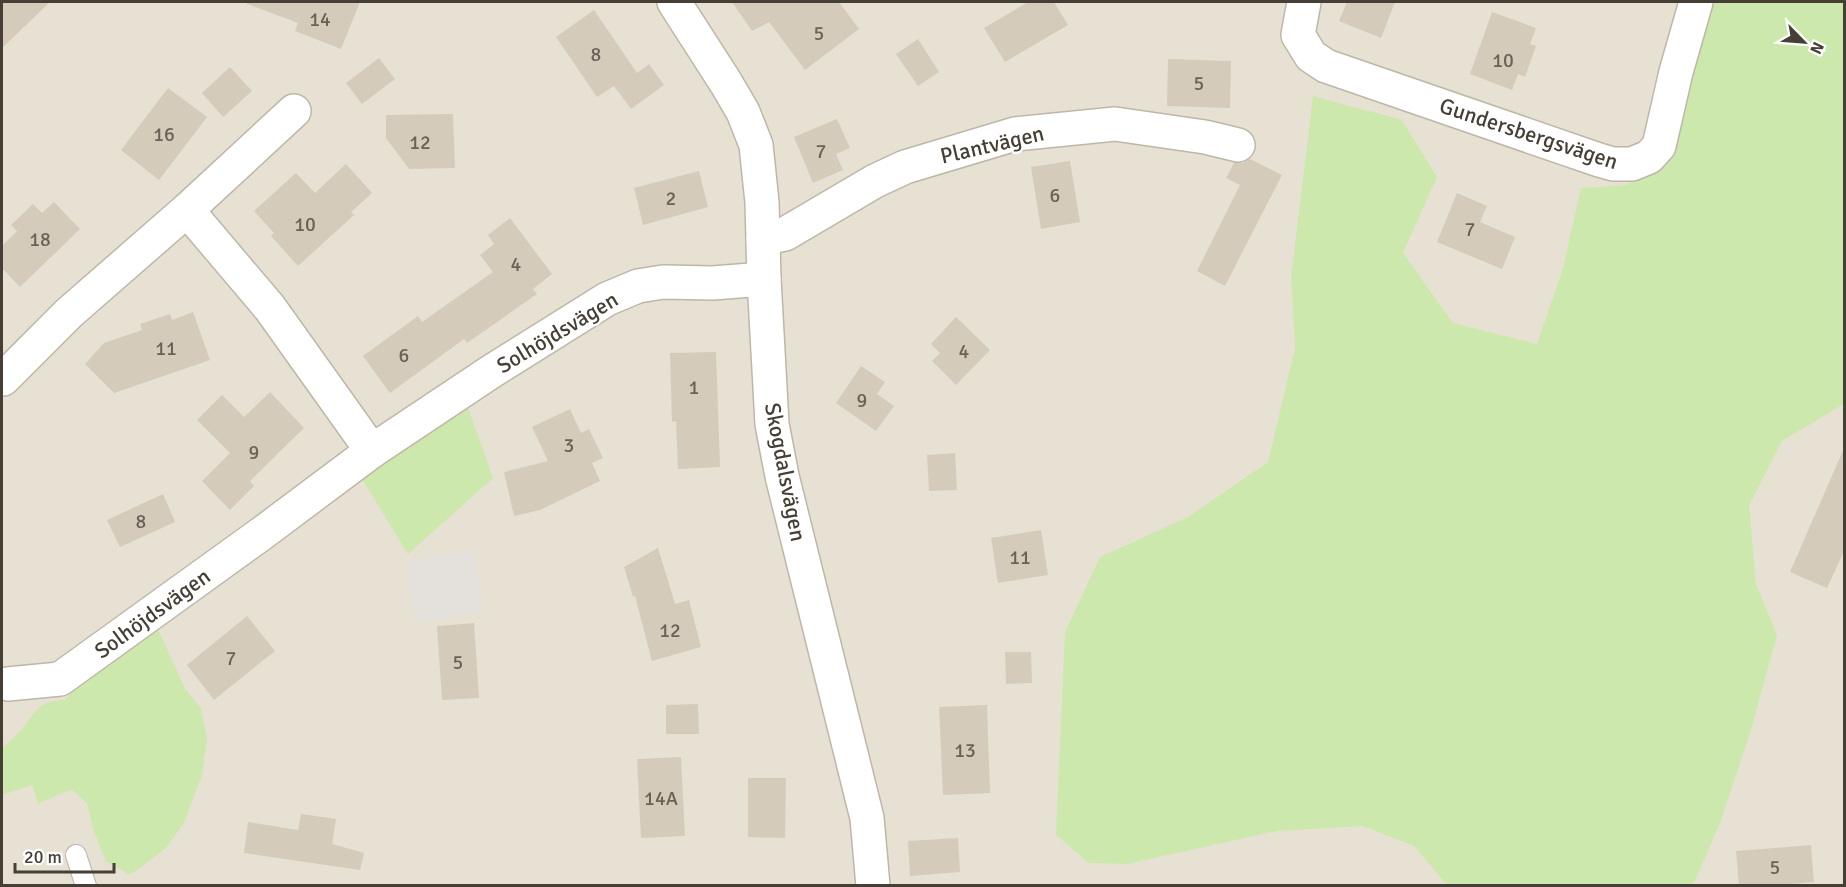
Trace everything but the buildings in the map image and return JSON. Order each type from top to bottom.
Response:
[{"type":"street","name":"Skogdalsvägen","points":[[674,2],[737,103],[756,145],[762,202],[772,424],[782,476],[867,818],[873,885]]},
{"type":"street","name":"Gundersbergsvägen","points":[[1304,2],[1298,35],[1311,56],[1326,66],[1613,164],[1632,164],[1649,157],[1659,146],[1676,72],[1696,2]]},
{"type":"street","points":[[3,379],[69,313],[187,210],[294,111]]},
{"type":"street","name":"Plantvägen","points":[[763,239],[785,234],[875,181],[905,167],[1015,134],[1115,124],[1238,144]]},
{"type":"street","points":[[187,210],[270,308],[372,451]]},
{"type":"street","name":"Solhöjdsvägen","points":[[8,684],[60,679],[372,451],[492,371],[607,299],[639,286],[663,282],[713,283],[764,279]]},
{"type":"lane","points":[[76,855],[86,885]]},
{"type":"shaded area","points":[[2,2],[1844,2],[1844,885],[2,885]]},
{"type":"shaded area","points":[[473,549],[483,611],[416,622],[406,561]]},
{"type":"green space","points":[[1708,2],[1844,2],[1844,404],[1782,441],[1749,506],[1756,584],[1777,635],[1750,733],[1720,823],[1695,881],[1691,885],[1447,885],[1414,846],[1363,826],[1277,831],[1127,864],[1089,863],[1056,835],[1065,632],[1100,557],[1188,517],[1268,462],[1295,348],[1291,277],[1313,96],[1402,120],[1437,177],[1403,253],[1453,323],[1537,344],[1563,268],[1581,188],[1626,185],[1651,167]]},
{"type":"green space","points":[[468,408],[493,478],[408,554],[362,479]]},
{"type":"green space","points":[[159,631],[185,689],[201,708],[207,738],[202,775],[184,823],[166,848],[130,875],[106,861],[94,832],[87,803],[71,789],[38,804],[32,785],[2,795],[2,749],[42,706],[65,700],[110,656]]}]
